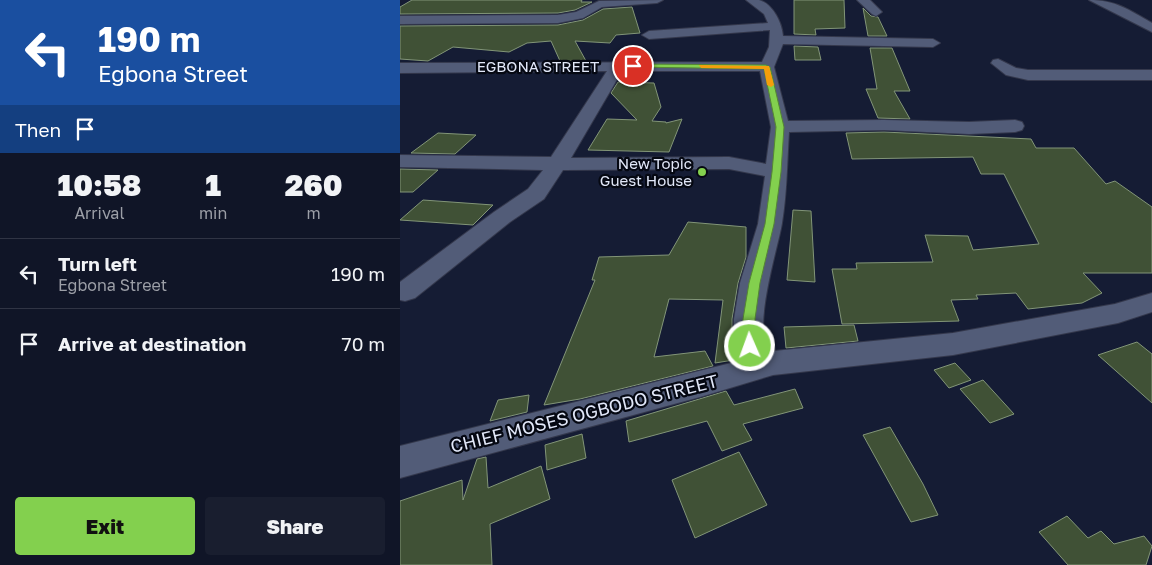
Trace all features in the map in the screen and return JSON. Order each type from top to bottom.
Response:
[{"type":"street","points":[[400,20],[558,19],[579,16],[599,4],[657,0]]},
{"type":"street","points":[[752,0],[768,12],[776,33],[772,59],[766,67],[780,127],[777,172],[770,224],[754,283],[749,319],[750,346],[759,358],[773,363]]},
{"type":"street","points":[[863,0],[876,12]]},
{"type":"street","points":[[1095,0],[1117,8],[1152,28]]},
{"type":"street","points":[[649,35],[776,33],[933,43]]},
{"type":"street","points":[[998,64],[1011,72],[1028,75],[1152,75]]},
{"type":"street","points":[[405,292],[502,217],[536,194],[558,164],[616,66]]},
{"type":"street","name":"EGBONA STREET","points":[[400,68],[766,67]]},
{"type":"street","points":[[780,127],[884,124],[969,128],[1015,126]]},
{"type":"street","points":[[400,161],[558,164],[729,163],[777,172]]},
{"type":"street","name":"CHIEF MOSES OGBODO STREET","points":[[400,462],[700,384],[773,363],[953,344],[1118,314],[1152,302]]},
{"type":"building","points":[[412,0],[582,0],[581,2],[592,2],[575,10],[558,13],[400,14],[400,7]]},
{"type":"building","points":[[794,0],[844,0],[845,28],[815,29],[816,35],[794,34]]},
{"type":"building","points":[[632,7],[640,33],[616,35],[610,43],[575,41],[586,61],[560,61],[551,41],[527,43],[509,52],[453,47],[428,61],[400,59],[400,26],[558,25],[583,20],[603,9]]},
{"type":"building","points":[[863,8],[871,16],[878,17],[887,36],[868,36]]},
{"type":"building","points":[[794,46],[818,47],[821,60],[795,60]]},
{"type":"building","points":[[870,48],[892,48],[910,91],[894,91],[910,119],[878,118],[866,89],[877,89]]},
{"type":"building","points":[[618,82],[654,83],[661,107],[652,121],[666,123],[682,119],[669,152],[588,150],[607,119],[637,120],[611,93]]},
{"type":"building","points":[[884,132],[1031,139],[1036,148],[1074,148],[1106,184],[1115,181],[1152,207],[1152,273],[1083,273],[1102,293],[1082,303],[1028,309],[1016,293],[976,295],[978,299],[951,300],[959,321],[842,324],[832,269],[857,269],[856,263],[933,262],[925,235],[968,236],[973,250],[1039,244],[1004,174],[981,174],[973,157],[852,159],[846,133]]},
{"type":"building","points":[[438,133],[476,135],[455,154],[411,153]]},
{"type":"building","points":[[400,169],[438,170],[413,192],[400,192]]},
{"type":"building","points":[[423,200],[493,205],[473,225],[400,220]]},
{"type":"building","points":[[793,210],[811,211],[815,282],[787,280]]},
{"type":"building","points":[[688,222],[746,227],[746,257],[738,283],[732,319],[732,347],[740,359],[715,363],[723,300],[669,299],[654,357],[705,351],[713,366],[580,399],[544,405],[595,280],[592,280],[599,257],[669,255]]},
{"type":"building","points":[[854,325],[858,341],[786,348],[784,327]]},
{"type":"building","points":[[1137,342],[1152,354],[1152,403],[1098,355]]},
{"type":"building","points":[[955,363],[971,380],[949,388],[934,370]]},
{"type":"building","points":[[983,380],[1014,414],[990,423],[960,389]]},
{"type":"building","points":[[795,389],[803,408],[743,424],[752,440],[722,451],[707,421],[629,442],[626,421],[726,391],[734,405]]},
{"type":"building","points":[[529,395],[527,412],[490,421],[498,400]]},
{"type":"building","points":[[890,427],[923,484],[938,515],[911,522],[863,435]]},
{"type":"building","points":[[582,434],[586,458],[547,470],[545,445]]},
{"type":"building","points":[[739,452],[767,505],[695,538],[672,480]]},
{"type":"building","points":[[486,457],[488,488],[541,466],[550,499],[490,524],[492,565],[400,565],[400,501],[462,480],[463,500],[477,459]]},
{"type":"building","points":[[1067,516],[1088,538],[1101,531],[1114,544],[1144,536],[1152,546],[1146,565],[1068,565],[1039,532]]},
{"type":"slow traffic","points":[[701,66],[766,67],[771,85]]},
{"type":"place","name":"New Topic Guest House","points":[[702,172]]},
{"type":"route","points":[[633,66],[766,67],[780,127],[777,172],[770,224],[754,283],[749,319],[750,346]]}]
